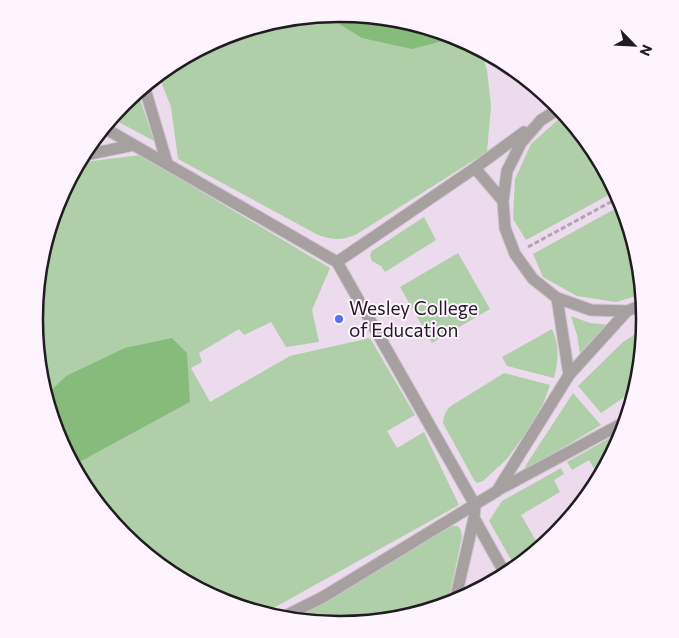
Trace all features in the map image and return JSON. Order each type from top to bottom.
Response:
[{"type":"lane","points":[[146,94],[166,163]]},
{"type":"lane","points":[[337,262],[553,113]]},
{"type":"lane","points":[[541,120],[521,143],[507,171],[502,201],[505,228],[515,254],[533,279],[557,298],[590,310],[627,310],[635,308]]},
{"type":"lane","points":[[110,132],[337,262],[475,505],[474,518],[457,591]]},
{"type":"lane","points":[[94,153],[134,145]]},
{"type":"lane","points":[[475,168],[502,201]]},
{"type":"lane","points":[[557,298],[569,375]]},
{"type":"lane","points":[[497,491],[569,375],[627,310]]},
{"type":"lane","points":[[293,612],[332,592],[497,491],[615,427]]},
{"type":"lane","points":[[474,518],[502,567]]},
{"type":"path","points":[[515,254],[611,202]]},
{"type":"shaded area","name":"Wesley College of Education","points":[[340,22],[397,28],[453,45],[504,72],[549,109],[586,154],[605,188],[626,242],[636,319],[633,358],[626,396],[620,414],[605,450],[586,484],[549,529],[504,566],[453,593],[397,610],[340,616],[282,610],[226,593],[175,566],[130,529],[93,484],[66,432],[53,396],[49,377],[43,319],[49,261],[53,242],[66,206],[93,154],[130,109],[175,72],[226,45],[282,28]]},
{"type":"green space","points":[[336,22],[397,28],[443,41],[412,49],[362,38]]},
{"type":"green space","points":[[337,22],[415,33],[453,45],[484,60],[487,70],[491,106],[487,152],[357,234],[338,239],[318,235],[178,159],[171,107],[161,82],[208,53],[244,38],[282,28]]},
{"type":"green space","points":[[140,100],[154,141],[119,122]]},
{"type":"green space","points":[[558,120],[586,154],[608,195],[526,240],[513,219],[515,179],[531,144]]},
{"type":"green space","points":[[140,155],[330,268],[312,310],[319,342],[286,347],[271,322],[244,335],[239,329],[199,353],[202,362],[191,368],[210,402],[290,356],[370,338],[415,415],[387,431],[397,448],[424,432],[459,505],[274,608],[244,600],[208,585],[175,566],[144,542],[104,499],[80,462],[190,402],[66,376],[52,390],[46,358],[43,319],[44,300],[53,242],[66,206],[89,161]]},
{"type":"green space","points":[[614,209],[626,242],[635,297],[616,302],[577,296],[543,277],[533,254]]},
{"type":"green space","points":[[424,217],[436,240],[385,272],[381,266],[372,261],[370,255],[372,251]]},
{"type":"green space","points":[[458,253],[490,309],[432,343],[400,287]]},
{"type":"green space","points":[[571,316],[590,323],[610,325],[592,340],[580,354]]},
{"type":"green space","points":[[552,329],[555,335],[557,354],[554,378],[507,366],[502,357]]},
{"type":"green space","points":[[635,334],[626,396],[601,413],[578,386],[623,342]]},
{"type":"green space","points":[[172,338],[187,353],[190,402],[80,462],[66,432],[52,390],[66,376],[125,348]]},
{"type":"green space","points":[[504,373],[550,385],[543,404],[528,430],[507,459],[483,481],[477,483],[443,423],[444,418],[451,406]]},
{"type":"green space","points":[[573,393],[601,425],[526,469],[526,465]]},
{"type":"green space","points":[[611,438],[595,469],[589,460],[572,470],[567,462]]},
{"type":"green space","points":[[561,468],[564,474],[554,480],[560,492],[521,515],[536,541],[512,560],[489,521],[502,501]]},
{"type":"green space","points":[[452,526],[458,526],[461,530],[462,537],[450,594],[397,610],[378,613],[340,616],[303,613]]},
{"type":"place","name":"Wesley College of Education","points":[[339,319]]}]
